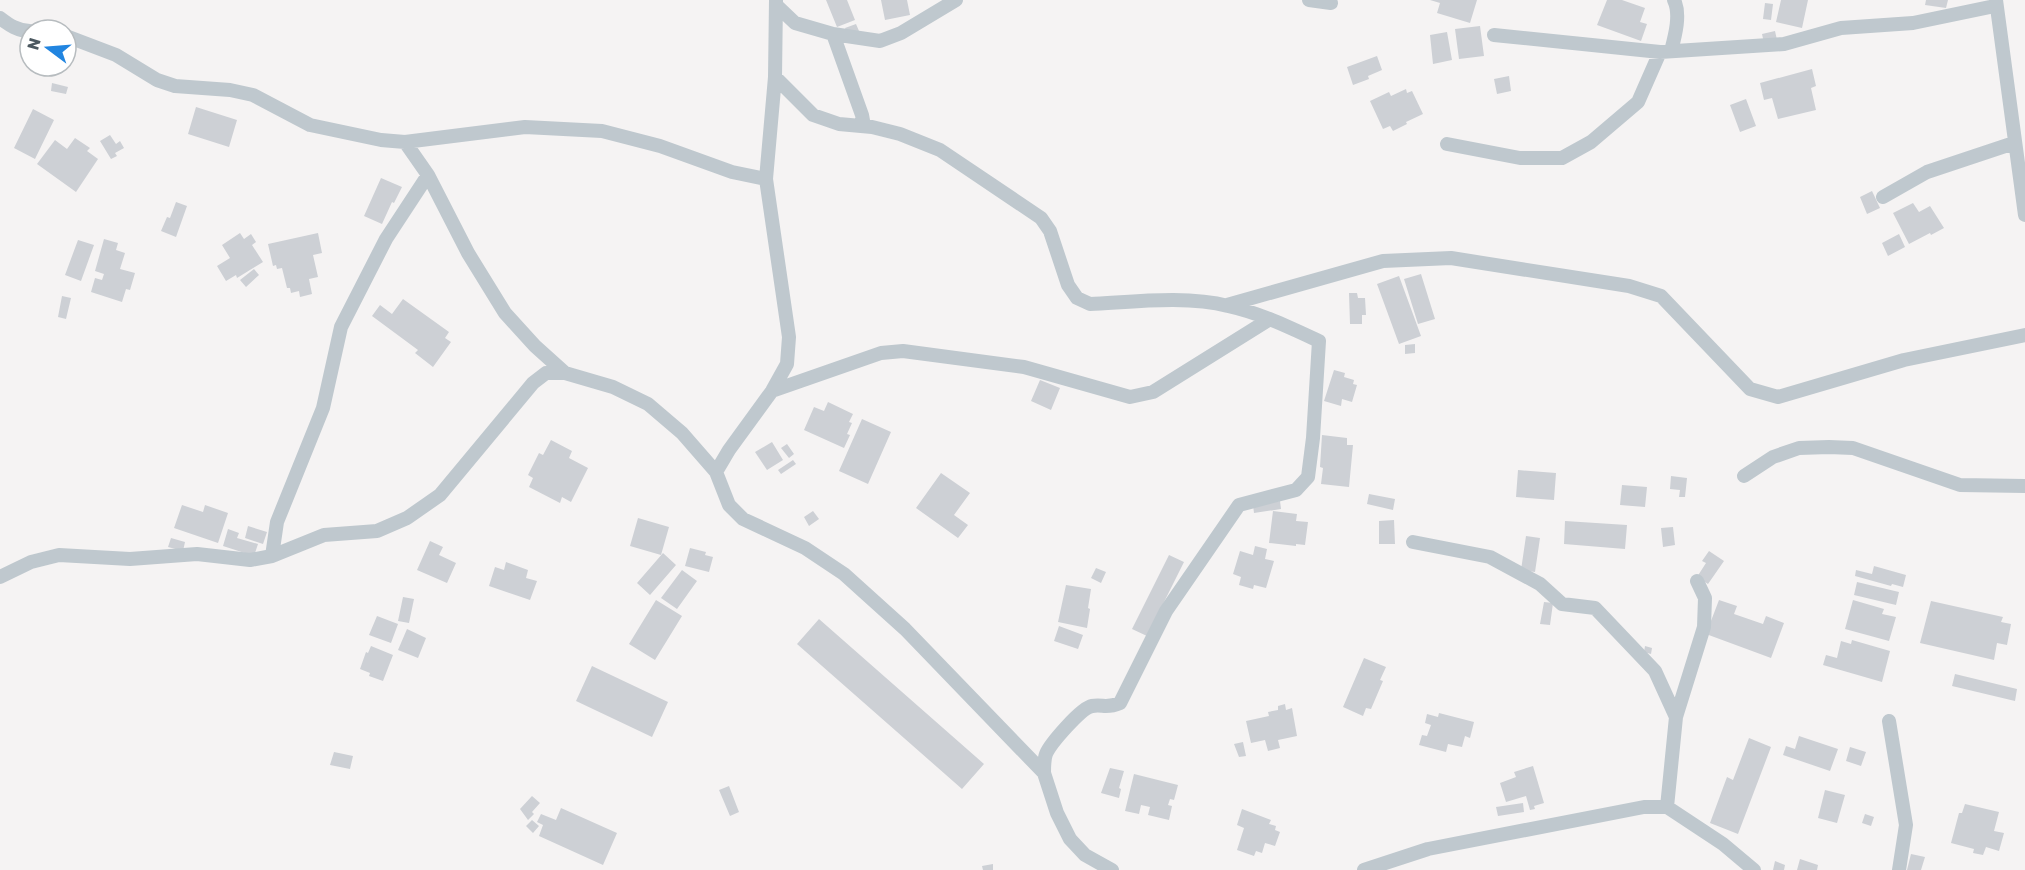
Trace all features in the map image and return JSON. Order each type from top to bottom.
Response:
[{"type":"street","points":[[776,2],[795,23],[833,34],[880,40],[901,33],[956,0]]},
{"type":"street","points":[[1309,0],[1331,3]]},
{"type":"street","points":[[1447,144],[1520,158],[1562,158],[1591,142],[1638,102],[1675,37],[1677,7],[1674,0]]},
{"type":"street","points":[[716,472],[729,450],[772,391],[787,364],[789,337],[766,179],[775,77],[776,2]]},
{"type":"street","points":[[1494,35],[1666,52],[1784,44],[1841,28],[1913,23],[1995,3],[2014,143],[2022,178],[2025,215]]},
{"type":"street","points":[[0,18],[18,29]]},
{"type":"street","points":[[833,34],[864,126]]},
{"type":"street","points":[[78,41],[116,55],[157,80],[175,86],[230,90],[253,95],[310,125],[381,140],[405,142],[525,127],[602,131],[660,146],[732,172],[766,179]]},
{"type":"street","points":[[775,77],[813,116],[839,124],[864,126],[900,134],[940,150],[1041,218],[1050,231],[1068,285],[1077,298],[1090,304],[1182,301],[1227,305],[1270,318],[1319,341],[1313,438],[1308,477],[1296,490],[1239,505],[1166,611],[1120,703],[1110,707],[1091,706],[1054,741],[1046,754],[1044,773],[1057,813],[1070,839],[1085,855],[1112,870]]},
{"type":"street","points":[[405,142],[428,175],[468,253],[505,314],[565,373]]},
{"type":"street","points":[[1883,197],[1928,172],[2014,143]]},
{"type":"street","points":[[272,555],[277,522],[323,408],[341,327],[387,239],[428,175]]},
{"type":"street","points":[[1227,305],[1383,261],[1451,258],[1629,286],[1661,296],[1750,389],[1778,397],[1904,360],[2025,335]]},
{"type":"street","points":[[772,391],[881,353],[903,351],[1024,367],[1130,398],[1153,392],[1270,318]]},
{"type":"street","points":[[0,577],[31,562],[59,555],[130,559],[197,555],[250,560],[272,555],[324,535],[377,531],[406,518],[440,495],[534,383],[546,373],[565,373],[613,387],[648,404],[682,433],[716,472],[729,505],[742,519],[805,548],[844,574],[905,629],[1044,773]]},
{"type":"street","points":[[1744,476],[1773,458],[1799,448],[1829,447],[1853,448],[1960,485],[2025,486]]},
{"type":"street","points":[[1413,542],[1490,557],[1540,584],[1563,604],[1595,608],[1655,671],[1676,717]]},
{"type":"street","points":[[1667,807],[1676,717],[1704,627],[1705,598],[1697,581]]},
{"type":"street","points":[[1889,721],[1905,825],[1899,870]]},
{"type":"street","points":[[1364,870],[1428,849],[1644,807],[1667,807],[1723,844],[1754,870]]},
{"type":"building","points":[[826,0],[847,0],[855,20],[837,27]]},
{"type":"building","points":[[881,0],[907,0],[910,15],[885,20]]},
{"type":"building","points":[[1430,0],[1477,0],[1470,23],[1437,13],[1440,3]]},
{"type":"building","points":[[1607,0],[1622,0],[1645,8],[1640,22],[1647,24],[1641,41],[1597,25]]},
{"type":"building","points":[[1781,0],[1808,0],[1802,28],[1776,22]]},
{"type":"building","points":[[1926,0],[1948,0],[1946,8],[1925,5]]},
{"type":"building","points":[[1765,3],[1773,4],[1771,20],[1763,19]]},
{"type":"building","points":[[856,24],[859,31],[848,35],[845,28]]},
{"type":"building","points":[[1480,26],[1484,56],[1459,59],[1455,29]]},
{"type":"building","points":[[1775,31],[1777,40],[1764,43],[1762,34]]},
{"type":"building","points":[[1447,32],[1452,60],[1433,64],[1430,35]]},
{"type":"building","points":[[1377,56],[1382,70],[1368,76],[1369,79],[1353,85],[1347,67]]},
{"type":"building","points":[[1812,69],[1816,86],[1811,88],[1816,110],[1778,119],[1772,98],[1764,100],[1760,83]]},
{"type":"building","points":[[1509,76],[1511,91],[1497,94],[1494,79]]},
{"type":"building","points":[[52,83],[68,87],[66,94],[51,91]]},
{"type":"building","points":[[1406,89],[1407,93],[1412,91],[1423,114],[1393,131],[1390,126],[1383,129],[1370,101],[1389,92],[1391,96]]},
{"type":"building","points":[[1746,99],[1756,126],[1740,132],[1730,105]]},
{"type":"building","points":[[196,107],[237,120],[229,147],[188,134]]},
{"type":"building","points":[[33,109],[54,120],[35,159],[14,148]]},
{"type":"building","points":[[110,135],[116,144],[120,141],[124,148],[115,153],[117,156],[111,159],[100,141]]},
{"type":"building","points":[[75,138],[90,148],[87,151],[98,159],[76,192],[37,164],[55,140],[67,149]]},
{"type":"building","points":[[381,178],[402,187],[382,224],[364,216]]},
{"type":"building","points":[[1872,191],[1880,208],[1867,214],[1860,197]]},
{"type":"building","points":[[176,202],[187,206],[176,237],[161,231],[167,217],[170,218]]},
{"type":"building","points":[[1913,203],[1919,212],[1930,206],[1944,228],[1909,244],[1893,213]]},
{"type":"building","points":[[240,233],[244,239],[251,234],[256,242],[252,245],[263,262],[237,278],[236,275],[226,281],[217,266],[230,258],[222,245]]},
{"type":"building","points":[[318,233],[322,253],[313,255],[318,277],[309,279],[312,294],[300,297],[299,291],[291,293],[290,288],[287,288],[282,268],[277,269],[276,265],[273,266],[268,244]]},
{"type":"building","points":[[1899,234],[1905,247],[1888,256],[1882,243]]},
{"type":"building","points":[[104,239],[118,243],[116,250],[125,253],[120,269],[135,273],[130,290],[126,289],[122,302],[91,292],[95,278],[102,280],[104,274],[95,271]]},
{"type":"building","points":[[78,240],[94,245],[81,281],[65,275]]},
{"type":"building","points":[[254,269],[259,275],[246,287],[240,280]]},
{"type":"building","points":[[1421,274],[1435,319],[1418,324],[1404,279]]},
{"type":"building","points":[[1399,276],[1421,336],[1399,344],[1377,284]]},
{"type":"building","points":[[1349,293],[1357,293],[1358,298],[1365,298],[1366,315],[1362,315],[1362,324],[1350,324]]},
{"type":"building","points":[[62,296],[71,298],[66,319],[58,317]]},
{"type":"building","points":[[403,299],[449,332],[445,338],[451,342],[433,367],[415,353],[418,350],[372,316],[380,305],[392,314]]},
{"type":"building","points":[[1415,344],[1415,353],[1405,354],[1405,345]]},
{"type":"building","points":[[1334,370],[1345,373],[1344,377],[1354,380],[1353,384],[1357,385],[1352,402],[1342,399],[1341,406],[1324,401]]},
{"type":"building","points":[[1040,380],[1060,388],[1051,410],[1031,401]]},
{"type":"building","points":[[828,402],[853,414],[847,434],[850,435],[844,448],[804,430],[814,407],[824,411]]},
{"type":"building","points":[[862,419],[891,432],[868,484],[839,471]]},
{"type":"building","points":[[1322,435],[1347,438],[1347,445],[1353,445],[1349,487],[1321,484]]},
{"type":"building","points":[[551,440],[572,451],[569,458],[588,468],[571,502],[562,497],[560,503],[529,487],[533,478],[528,475],[539,453],[543,455]]},
{"type":"building","points":[[772,442],[783,460],[767,470],[755,452]]},
{"type":"building","points":[[787,444],[794,454],[789,458],[781,448]]},
{"type":"building","points":[[793,460],[796,464],[781,474],[778,470]]},
{"type":"building","points":[[1518,470],[1556,473],[1554,500],[1516,497]]},
{"type":"building","points":[[941,473],[970,493],[954,515],[968,525],[958,538],[916,508]]},
{"type":"building","points":[[1671,476],[1687,478],[1685,497],[1679,497],[1680,490],[1670,489]]},
{"type":"building","points":[[1622,485],[1647,487],[1645,507],[1620,505]]},
{"type":"building","points":[[1369,494],[1395,499],[1393,510],[1367,504]]},
{"type":"building","points":[[1280,501],[1281,509],[1254,513],[1253,505]]},
{"type":"building","points":[[182,505],[203,512],[205,505],[228,513],[218,543],[174,528]]},
{"type":"building","points":[[813,511],[819,519],[809,526],[804,517]]},
{"type":"building","points":[[1273,511],[1297,514],[1296,521],[1308,522],[1305,545],[1269,543]]},
{"type":"building","points":[[638,518],[669,527],[661,555],[630,546]]},
{"type":"building","points":[[1394,520],[1395,544],[1379,544],[1379,521]]},
{"type":"building","points":[[1565,521],[1627,525],[1625,549],[1564,544]]},
{"type":"building","points":[[248,526],[267,532],[263,544],[245,538]]},
{"type":"building","points":[[1673,527],[1675,545],[1663,547],[1661,528]]},
{"type":"building","points":[[228,529],[239,533],[237,538],[258,544],[254,556],[223,546]]},
{"type":"building","points":[[1526,536],[1540,538],[1535,572],[1521,570]]},
{"type":"building","points":[[171,538],[185,542],[183,551],[168,547]]},
{"type":"building","points":[[430,541],[443,547],[439,555],[456,563],[447,583],[417,570]]},
{"type":"building","points":[[1255,546],[1267,549],[1265,559],[1274,561],[1266,588],[1254,585],[1253,589],[1239,585],[1241,577],[1233,574],[1240,551],[1253,555]]},
{"type":"building","points":[[690,548],[706,552],[705,555],[713,557],[709,572],[685,566]]},
{"type":"building","points":[[1709,551],[1724,561],[1708,584],[1697,577],[1706,563],[1702,561]]},
{"type":"building","points":[[663,553],[676,565],[650,595],[637,583]]},
{"type":"building","points":[[1169,555],[1184,562],[1147,636],[1132,629]]},
{"type":"building","points":[[506,562],[528,570],[526,578],[537,581],[530,600],[489,586],[495,567],[504,570]]},
{"type":"building","points":[[1874,566],[1906,575],[1903,587],[1855,576],[1856,570],[1872,574]]},
{"type":"building","points":[[1096,568],[1106,572],[1101,583],[1091,578]]},
{"type":"building","points":[[682,570],[697,581],[677,609],[661,598]]},
{"type":"building","points":[[1857,582],[1899,592],[1896,605],[1854,595]]},
{"type":"building","points":[[1066,585],[1091,589],[1087,628],[1058,622]]},
{"type":"building","points":[[403,597],[414,599],[409,623],[398,621]]},
{"type":"building","points":[[656,600],[682,616],[655,660],[629,644]]},
{"type":"building","points":[[1719,600],[1737,606],[1734,614],[1763,624],[1766,616],[1784,623],[1771,658],[1706,634]]},
{"type":"building","points":[[1853,600],[1884,609],[1882,614],[1896,617],[1889,641],[1845,629]]},
{"type":"building","points":[[1931,601],[2003,617],[2001,622],[2011,624],[2007,645],[1997,643],[1994,660],[1920,643]]},
{"type":"building","points":[[1544,602],[1553,603],[1550,625],[1540,624]]},
{"type":"building","points":[[377,616],[398,624],[391,643],[369,635]]},
{"type":"building","points":[[819,619],[984,764],[962,789],[797,644]]},
{"type":"building","points":[[1059,626],[1083,635],[1078,649],[1054,641]]},
{"type":"building","points":[[407,629],[426,638],[418,658],[398,650]]},
{"type":"building","points":[[1852,640],[1890,651],[1882,682],[1823,665],[1826,655],[1837,658],[1841,641],[1851,644]]},
{"type":"building","points":[[371,646],[393,655],[383,681],[369,676],[370,673],[360,669],[366,652],[368,653]]},
{"type":"building","points":[[1645,646],[1652,648],[1651,654],[1644,652]]},
{"type":"building","points":[[1364,658],[1386,667],[1380,680],[1383,681],[1371,709],[1366,708],[1363,716],[1343,707]]},
{"type":"building","points":[[592,666],[668,702],[652,737],[576,701]]},
{"type":"building","points":[[1955,674],[2017,689],[2015,701],[1952,686]]},
{"type":"building","points":[[1285,704],[1286,710],[1292,708],[1297,736],[1278,740],[1280,748],[1268,751],[1265,740],[1251,743],[1246,721],[1269,716],[1268,712],[1278,710],[1278,706]]},
{"type":"building","points":[[1439,713],[1474,722],[1470,738],[1465,736],[1462,747],[1448,744],[1446,752],[1419,745],[1422,735],[1427,736],[1431,725],[1425,723],[1427,714],[1438,717]]},
{"type":"building","points":[[1799,736],[1838,749],[1830,771],[1783,755],[1786,746],[1795,749]]},
{"type":"building","points":[[1749,738],[1771,747],[1738,834],[1710,823],[1727,777],[1733,780]]},
{"type":"building","points":[[1243,742],[1246,756],[1239,757],[1234,744]]},
{"type":"building","points":[[1850,747],[1866,752],[1861,766],[1846,761]]},
{"type":"building","points":[[334,752],[353,756],[350,769],[330,765]]},
{"type":"building","points":[[1533,766],[1544,803],[1530,810],[1526,796],[1506,802],[1500,783],[1516,777],[1514,772]]},
{"type":"building","points":[[1110,768],[1124,771],[1119,788],[1121,789],[1119,798],[1101,793]]},
{"type":"building","points":[[1134,774],[1178,785],[1174,800],[1170,799],[1168,805],[1172,806],[1169,820],[1148,815],[1150,807],[1141,805],[1139,814],[1125,811]]},
{"type":"building","points":[[729,786],[739,812],[730,816],[719,790]]},
{"type":"building","points":[[1825,790],[1845,795],[1837,823],[1818,818]]},
{"type":"building","points":[[532,796],[540,803],[528,820],[520,809]]},
{"type":"building","points":[[1523,803],[1524,812],[1498,816],[1496,807]]},
{"type":"building","points":[[1965,804],[1999,812],[1994,831],[2004,833],[1999,851],[1986,847],[1983,855],[1973,853],[1974,849],[1951,843],[1959,813],[1962,813]]},
{"type":"building","points":[[561,808],[617,833],[603,865],[539,836],[543,825],[537,822],[541,814],[556,820]]},
{"type":"building","points":[[1242,809],[1271,820],[1269,824],[1276,826],[1275,830],[1280,832],[1275,846],[1265,843],[1262,853],[1256,851],[1254,856],[1237,850],[1244,828],[1237,825]]},
{"type":"building","points":[[1865,814],[1874,817],[1871,826],[1862,823]]},
{"type":"building","points":[[532,820],[539,826],[533,833],[526,826]]},
{"type":"building","points":[[1911,854],[1925,857],[1921,870],[1907,870]]},
{"type":"building","points":[[1800,859],[1818,865],[1817,870],[1797,870]]},
{"type":"building","points":[[1775,861],[1785,865],[1784,870],[1773,870]]},
{"type":"building","points":[[993,864],[993,870],[983,870],[982,866]]}]
